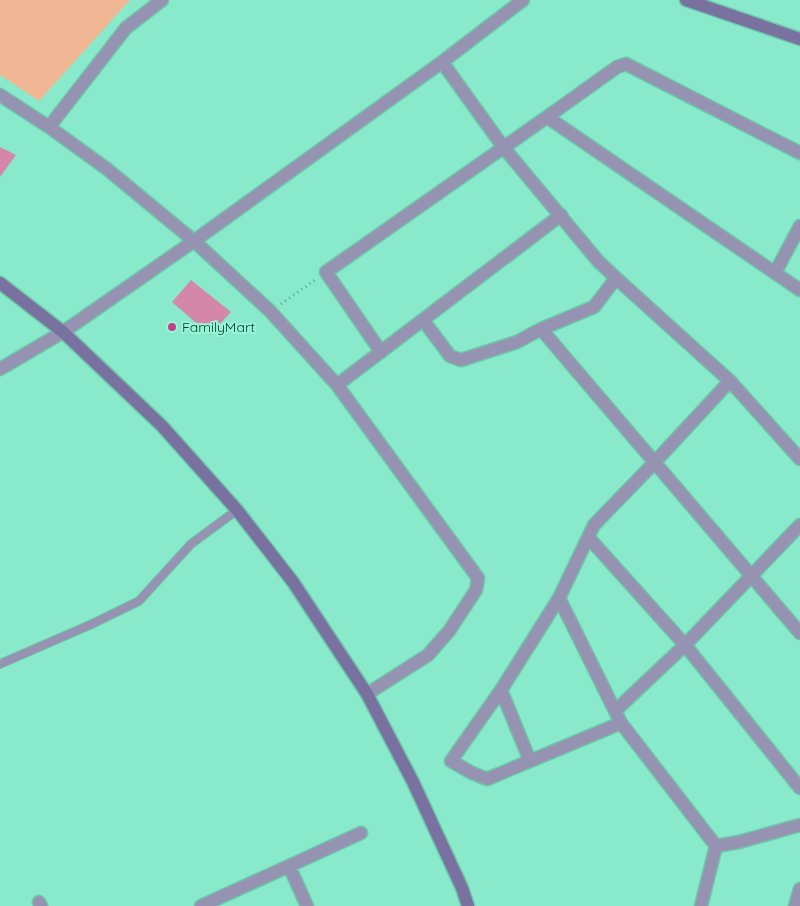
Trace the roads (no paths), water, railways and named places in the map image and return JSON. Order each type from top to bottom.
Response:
[{"type":"street","points":[[49,127],[126,28],[162,0]]},
{"type":"street","points":[[0,369],[63,332],[194,241],[442,62],[523,0]]},
{"type":"street","points":[[686,0],[800,39]]},
{"type":"street","points":[[442,62],[504,148],[598,261],[730,381],[800,459]]},
{"type":"street","points":[[381,352],[326,272],[617,67],[626,64],[800,153]]},
{"type":"street","points":[[0,95],[49,127],[107,169],[194,241],[270,311],[337,385],[478,578],[476,590],[449,632],[428,654],[367,694]]},
{"type":"street","points":[[547,117],[800,290]]},
{"type":"street","points":[[337,385],[561,215]]},
{"type":"street","points":[[775,273],[800,226]]},
{"type":"street","points":[[423,320],[450,356],[461,360],[517,342],[541,329],[594,307],[616,278]]},
{"type":"street","points":[[0,283],[63,332],[162,426],[237,510],[293,582],[367,694],[413,782],[462,888],[468,906]]},
{"type":"street","points":[[541,329],[800,633]]},
{"type":"street","points":[[730,381],[594,525],[559,598],[501,690],[451,761],[487,779],[530,761],[618,717],[684,645],[800,525]]},
{"type":"street","points":[[589,538],[684,645],[800,788]]},
{"type":"street","points":[[559,598],[618,717],[716,846]]},
{"type":"street","points":[[501,690],[530,761]]},
{"type":"street","points":[[716,846],[739,842],[800,824]]},
{"type":"street","points":[[201,906],[361,833]]},
{"type":"street","points":[[701,906],[716,846]]},
{"type":"street","points":[[289,866],[307,906]]},
{"type":"street","points":[[795,906],[800,889]]},
{"type":"lane","points":[[0,664],[92,624],[139,601],[191,544],[237,510]]},
{"type":"place","name":"FamilyMart","points":[[172,327]]}]
